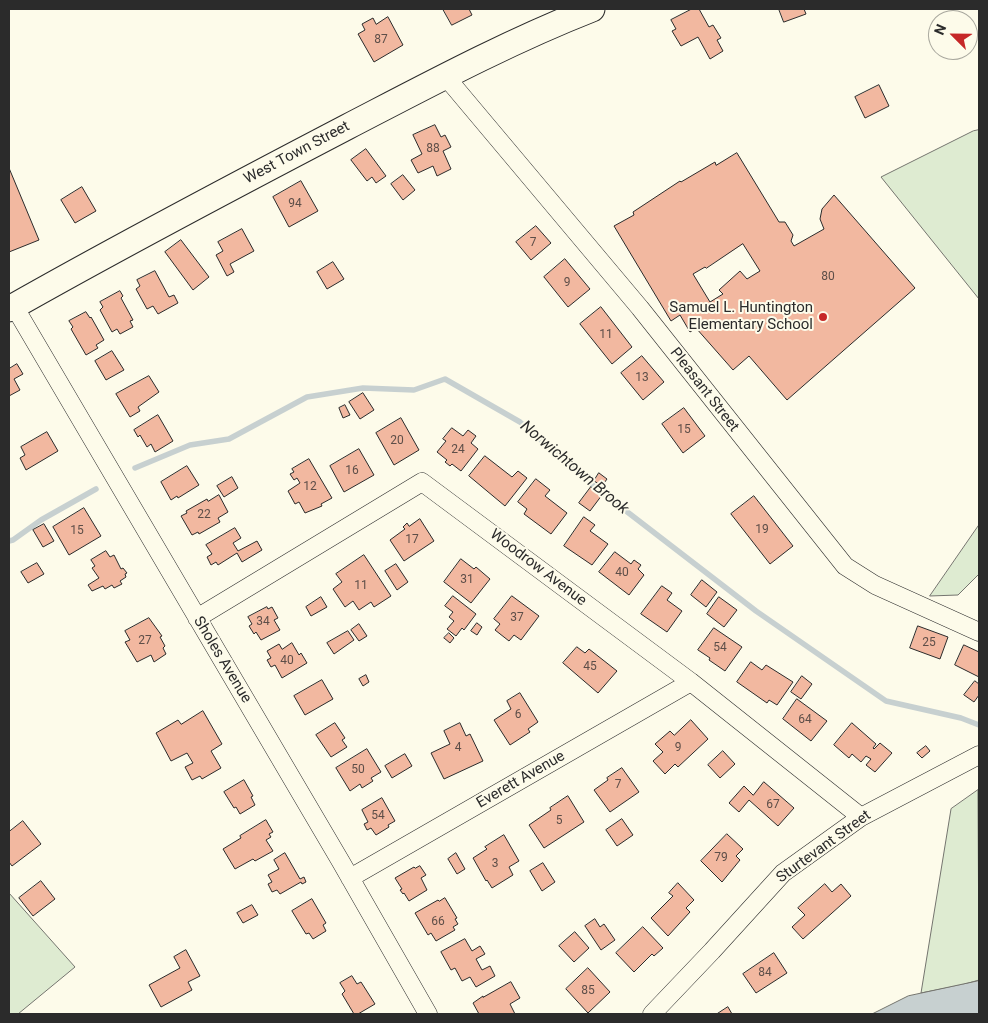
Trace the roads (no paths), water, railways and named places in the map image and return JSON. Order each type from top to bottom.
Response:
[{"type":"main road","name":"West Town Street","points":[[11,308],[261,172],[446,77],[538,32],[592,9]]},
{"type":"street","name":"Pleasant Street","points":[[446,77],[640,308],[845,566],[875,585],[979,632]]},
{"type":"street","name":"Sholes Avenue","points":[[11,308],[197,618],[428,1014]]},
{"type":"street","name":"Woodrow Avenue","points":[[197,618],[422,482],[691,682],[861,817]]},
{"type":"street","name":"Everett Avenue","points":[[350,878],[691,682]]},
{"type":"street","name":"Sturtevant Street","points":[[652,1014],[783,874],[861,817],[979,755]]},
{"type":"waterway","name":"Norwichtown Brook","points":[[135,468],[190,445],[229,439],[307,397],[363,388],[414,390],[445,379],[520,422],[591,484],[756,611],[886,701],[961,718],[979,725]]},
{"type":"waterway","name":"Norwichtown Brook","points":[[9,541],[41,520],[96,489]]},
{"type":"place","name":"Samuel L. Huntington Elementary School","points":[[823,317]]}]
